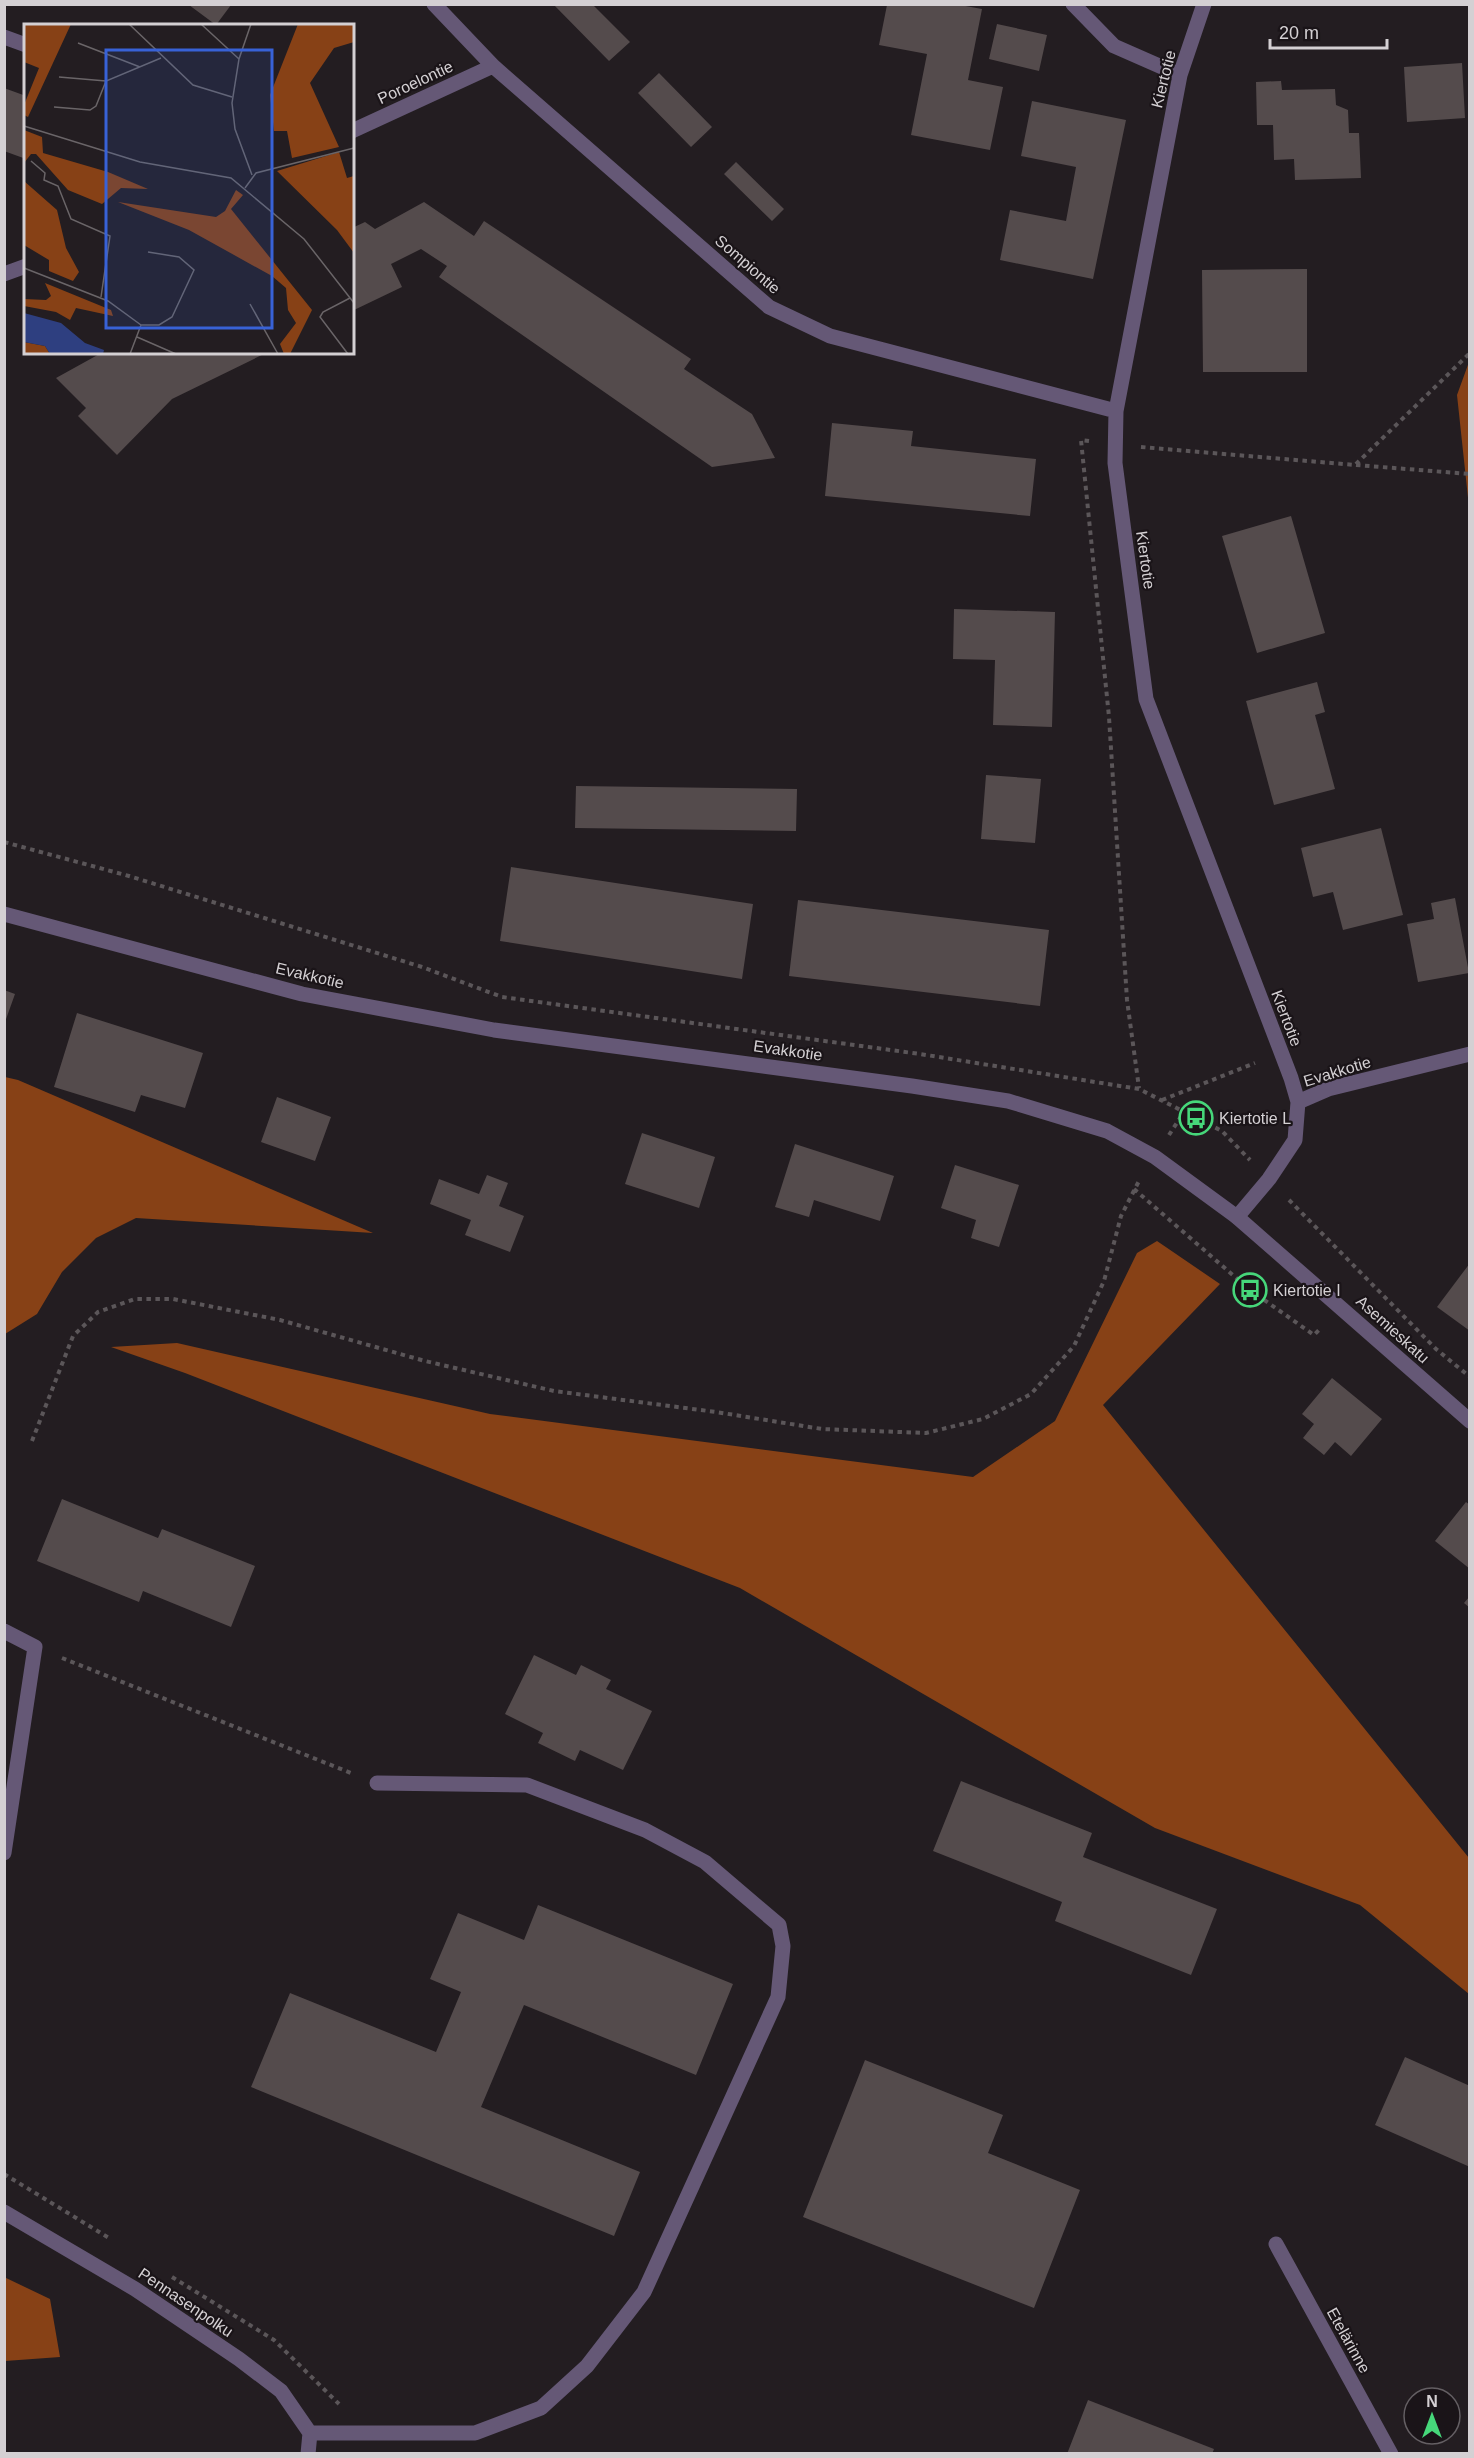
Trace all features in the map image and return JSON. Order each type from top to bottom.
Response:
[{"type":"street","name":"Sompiontie","points":[[434,4],[493,66],[769,307],[830,336],[1116,411]]},
{"type":"street","points":[[1073,4],[1114,46],[1180,75]]},
{"type":"street","name":"Kiertotie","points":[[1204,4],[1180,75],[1116,411],[1115,463],[1146,699],[1282,1053],[1298,1102]]},
{"type":"street","points":[[4,37],[24,44]]},
{"type":"street","name":"Poroelontie","points":[[354,130],[493,66]]},
{"type":"street","points":[[4,274],[24,267]]},
{"type":"street","name":"Evakkotie","points":[[4,914],[302,994],[472,1026],[1008,1101],[1107,1131],[1155,1157],[1237,1217],[1269,1179],[1295,1140],[1298,1102],[1328,1089],[1470,1054]]},
{"type":"street","name":"Asemieskatu","points":[[1237,1217],[1470,1421]]},
{"type":"street","points":[[4,1632],[35,1647],[4,1853]]},
{"type":"street","points":[[308,2454],[310,2433],[475,2433],[541,2408],[587,2366],[644,2292],[778,1997],[783,1946],[779,1925],[705,1862],[645,1830],[528,1785],[376,1784]]},
{"type":"street","name":"Pennasenpolku","points":[[4,2212],[135,2289],[239,2359],[281,2391],[310,2433]]},
{"type":"street","name":"Etelärinne","points":[[1276,2244],[1391,2454]]},
{"type":"path","points":[[1355,465],[1470,353]]},
{"type":"path","points":[[1139,1089],[1127,1000],[1109,717],[1082,440],[1180,452],[1470,474]]},
{"type":"path","points":[[1161,1101],[1282,1053]]},
{"type":"path","points":[[32,1441],[73,1336],[98,1312],[135,1299],[173,1299],[280,1320],[425,1361],[554,1391],[717,1412],[822,1429],[926,1432],[983,1419],[1031,1394],[1074,1346],[1104,1281],[1120,1216],[1155,1157]]},
{"type":"path","points":[[1134,1189],[1250,1290],[1314,1335],[1365,1278]]},
{"type":"path","points":[[35,1647],[376,1784]]},
{"type":"shaded area","points":[[1470,362],[1469,507],[1457,395]]},
{"type":"shaded area","points":[[5,1077],[18,1080],[373,1233],[136,1218],[96,1238],[62,1272],[37,1314],[5,1334]]},
{"type":"shaded area","points":[[1157,1241],[1220,1284],[1103,1405],[1469,1858],[1469,1994],[1360,1905],[1155,1828],[740,1588],[185,1373],[111,1347],[177,1343],[490,1414],[973,1477],[1055,1421],[1137,1253]]},
{"type":"shaded area","points":[[4,2277],[50,2299],[60,2357],[5,2361]]},
{"type":"building","points":[[553,4],[592,4],[630,42],[609,61]]},
{"type":"building","points":[[189,5],[231,5],[215,24]]},
{"type":"building","points":[[887,5],[960,5],[982,9],[968,80],[1003,87],[990,150],[911,135],[927,54],[879,45]]},
{"type":"building","points":[[997,24],[1047,35],[1039,71],[989,59]]},
{"type":"building","points":[[1462,63],[1465,118],[1407,122],[1404,67]]},
{"type":"building","points":[[659,73],[712,127],[691,147],[638,93]]},
{"type":"building","points":[[1281,81],[1282,90],[1335,89],[1336,105],[1348,110],[1349,133],[1359,133],[1361,178],[1295,180],[1294,159],[1274,160],[1273,125],[1257,125],[1256,82]]},
{"type":"building","points":[[4,88],[24,95],[24,158],[4,151]]},
{"type":"building","points":[[1032,101],[1126,120],[1093,279],[1000,260],[1010,210],[1066,221],[1076,167],[1021,156]]},
{"type":"building","points":[[736,162],[784,209],[772,221],[724,174]]},
{"type":"building","points":[[424,202],[474,236],[484,221],[691,359],[684,369],[752,414],[775,458],[712,467],[439,277],[447,266],[421,249],[391,264],[402,287],[354,310],[354,227],[365,222],[375,229]]},
{"type":"building","points":[[1307,269],[1307,372],[1203,372],[1202,270]]},
{"type":"building","points":[[99,354],[264,354],[172,399],[117,455],[78,416],[86,408],[56,378]]},
{"type":"building","points":[[832,423],[913,431],[911,446],[1036,459],[1030,516],[825,496]]},
{"type":"building","points":[[1291,516],[1325,633],[1257,653],[1222,536]]},
{"type":"building","points":[[954,609],[1055,612],[1052,727],[993,725],[995,660],[953,659]]},
{"type":"building","points":[[1317,682],[1325,712],[1315,715],[1335,789],[1274,805],[1246,701]]},
{"type":"building","points":[[986,775],[1041,779],[1035,843],[981,839]]},
{"type":"building","points":[[576,786],[797,789],[796,831],[575,828]]},
{"type":"building","points":[[1381,828],[1403,915],[1343,930],[1333,892],[1313,897],[1301,848]]},
{"type":"building","points":[[511,867],[753,904],[742,979],[500,941]]},
{"type":"building","points":[[1455,898],[1469,973],[1418,982],[1407,924],[1434,919],[1431,903]]},
{"type":"building","points":[[798,900],[1049,930],[1040,1006],[789,976]]},
{"type":"building","points":[[4,990],[15,994],[5,1022],[4,1022]]},
{"type":"building","points":[[77,1013],[203,1053],[185,1108],[141,1095],[135,1112],[54,1087]]},
{"type":"building","points":[[277,1097],[331,1117],[315,1161],[261,1142]]},
{"type":"building","points":[[642,1133],[715,1157],[699,1208],[625,1184]]},
{"type":"building","points":[[795,1144],[894,1176],[880,1221],[814,1200],[809,1217],[775,1207]]},
{"type":"building","points":[[955,1165],[1019,1185],[999,1247],[971,1238],[976,1220],[941,1208]]},
{"type":"building","points":[[487,1175],[508,1183],[499,1206],[524,1216],[510,1252],[465,1235],[471,1220],[430,1204],[439,1179],[479,1194]]},
{"type":"building","points":[[1470,1263],[1470,1331],[1437,1307]]},
{"type":"building","points":[[1332,1378],[1382,1419],[1351,1456],[1335,1442],[1324,1455],[1303,1438],[1314,1424],[1302,1414]]},
{"type":"building","points":[[62,1499],[158,1538],[162,1529],[255,1566],[231,1627],[143,1591],[139,1602],[37,1561]]},
{"type":"building","points":[[1466,1502],[1470,1505],[1470,1569],[1435,1541]]},
{"type":"building","points":[[1470,1596],[1470,1608],[1464,1603]]},
{"type":"building","points":[[534,1655],[576,1675],[581,1665],[611,1680],[606,1689],[652,1711],[623,1770],[580,1750],[575,1761],[538,1743],[543,1733],[505,1714]]},
{"type":"building","points":[[961,1781],[1092,1833],[1083,1857],[1217,1909],[1191,1975],[1055,1921],[1062,1902],[933,1851]]},
{"type":"building","points":[[538,1905],[733,1984],[696,2075],[524,2005],[481,2107],[640,2172],[614,2236],[251,2087],[290,1993],[436,2052],[461,1992],[430,1979],[458,1913],[524,1940]]},
{"type":"building","points":[[1405,2057],[1470,2086],[1470,2167],[1375,2125]]},
{"type":"building","points":[[865,2060],[1003,2115],[988,2153],[1080,2190],[1034,2308],[803,2217]]},
{"type":"building","points":[[1088,2400],[1214,2449],[1212,2454],[1067,2454]]},
{"type":"place","name":"Kiertotie L","points":[[1196,1118]]},
{"type":"place","name":"Kiertotie I","points":[[1250,1290]]}]
